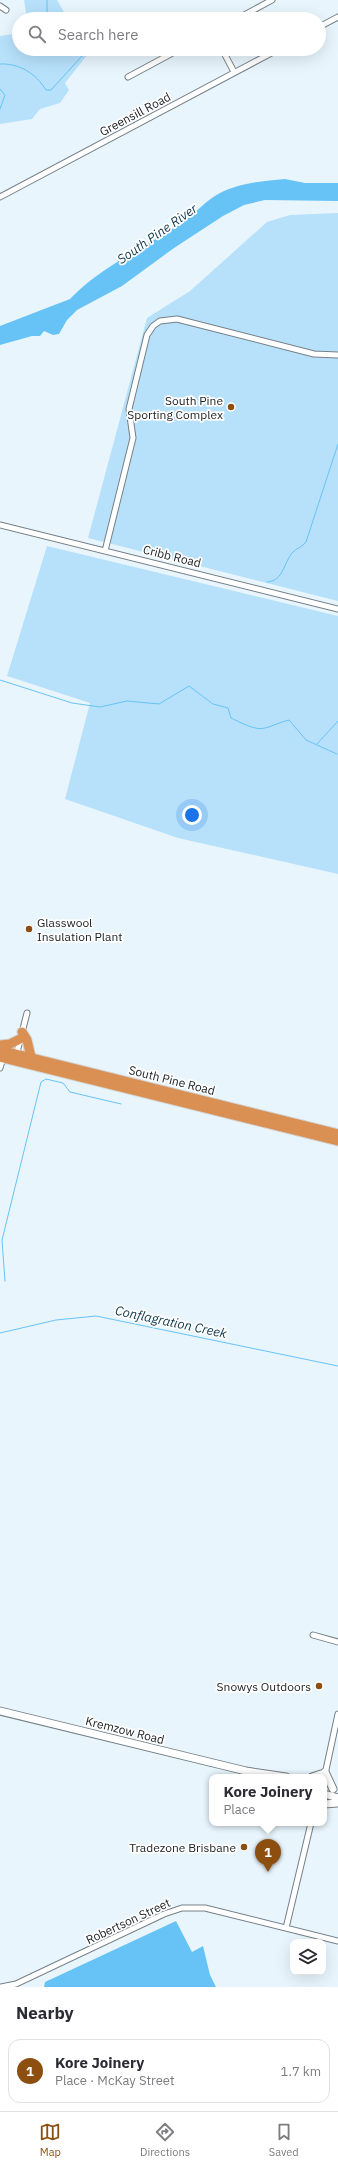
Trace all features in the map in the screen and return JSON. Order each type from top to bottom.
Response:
[{"type":"highway","points":[[0,1045],[10,1044],[21,1035],[27,1040],[31,1057]]},
{"type":"highway","name":"South Pine Road","points":[[1,1055],[16,1057],[338,1141]]},
{"type":"highway","name":"South Pine Road","points":[[16,1057],[31,1057],[338,1134]]},
{"type":"street","points":[[249,12],[272,0]]},
{"type":"street","points":[[0,6],[6,10]]},
{"type":"street","points":[[326,23],[338,17]]},
{"type":"street","points":[[128,77],[167,56]]},
{"type":"street","points":[[226,56],[234,72]]},
{"type":"street","name":"Greensill Road","points":[[0,197],[266,56]]},
{"type":"street","points":[[105,550],[133,438],[129,406],[147,335],[156,324],[169,319],[177,319],[318,355],[338,355]]},
{"type":"street","name":"Cribb Road","points":[[0,525],[338,608]]},
{"type":"street","points":[[16,1057],[28,1013]]},
{"type":"street","points":[[0,1068],[1,1055]]},
{"type":"street","points":[[313,1635],[338,1642]]},
{"type":"street","name":"Kremzow Road","points":[[0,1711],[246,1771],[266,1774]]},
{"type":"street","points":[[324,1774],[338,1714]]},
{"type":"street","name":"Kremzow Road","points":[[246,1771],[254,1774]]},
{"type":"street","points":[[327,1780],[336,1789]]},
{"type":"street","points":[[327,1795],[338,1798]]},
{"type":"street","points":[[327,1804],[338,1803]]},
{"type":"street","points":[[286,1928],[310,1826]]},
{"type":"street","name":"Robertson Street","points":[[1,1987],[16,1984],[177,1909],[205,1908],[338,1941]]},
{"type":"shaded area","points":[[24,0],[57,0],[64,12],[26,12]]},
{"type":"shaded area","points":[[12,34],[12,56],[86,56],[65,83],[69,90],[60,103],[40,109],[32,119],[0,124],[0,36]]},
{"type":"shaded area","name":"South Pine Sporting Complex","points":[[338,213],[338,601],[88,538],[147,318],[190,291],[267,222],[290,215]]},
{"type":"shaded area","points":[[47,546],[338,616],[338,874],[178,838],[65,799],[90,703],[7,676]]},
{"type":"water","name":"South Pine River","points":[[285,179],[305,183],[338,183],[338,201],[265,200],[244,205],[223,216],[174,248],[122,286],[77,310],[67,320],[59,334],[53,335],[44,331],[40,336],[32,336],[0,345],[0,326],[70,299],[82,287],[110,267],[184,221],[215,196],[243,185]]},
{"type":"water","points":[[176,1921],[192,1952],[203,1946],[210,1975],[216,1987],[44,1987],[45,1982]]},
{"type":"waterway","points":[[47,0],[47,12]]},
{"type":"waterway","points":[[0,64],[14,65],[27,71],[32,74],[46,90],[51,90],[82,56]]},
{"type":"waterway","points":[[0,89],[5,95],[0,109]]},
{"type":"waterway","points":[[267,582],[273,581],[280,575],[293,552],[306,542],[338,444]]},
{"type":"waterway","points":[[0,680],[72,703],[100,707],[127,701],[159,704],[189,686],[213,704],[228,708],[231,718],[243,724],[261,729],[289,720],[306,740],[337,754]]},
{"type":"waterway","points":[[317,744],[338,721]]},
{"type":"waterway","points":[[5,1281],[2,1240],[41,1082],[46,1079],[63,1083],[70,1092],[121,1104]]},
{"type":"waterway","name":"Conflagration Creek","points":[[0,1333],[56,1320],[96,1316],[338,1366]]},
{"type":"place","name":"South Pine Sporting Complex","points":[[231,407]]},
{"type":"place","name":"Glasswool Insulation Plant","points":[[29,929]]},
{"type":"place","name":"Snowys Outdoors","points":[[319,1686]]},
{"type":"place","name":"Tradezone Brisbane","points":[[244,1847]]},
{"type":"place","name":"Kore Joinery","points":[[268,1872]]}]
